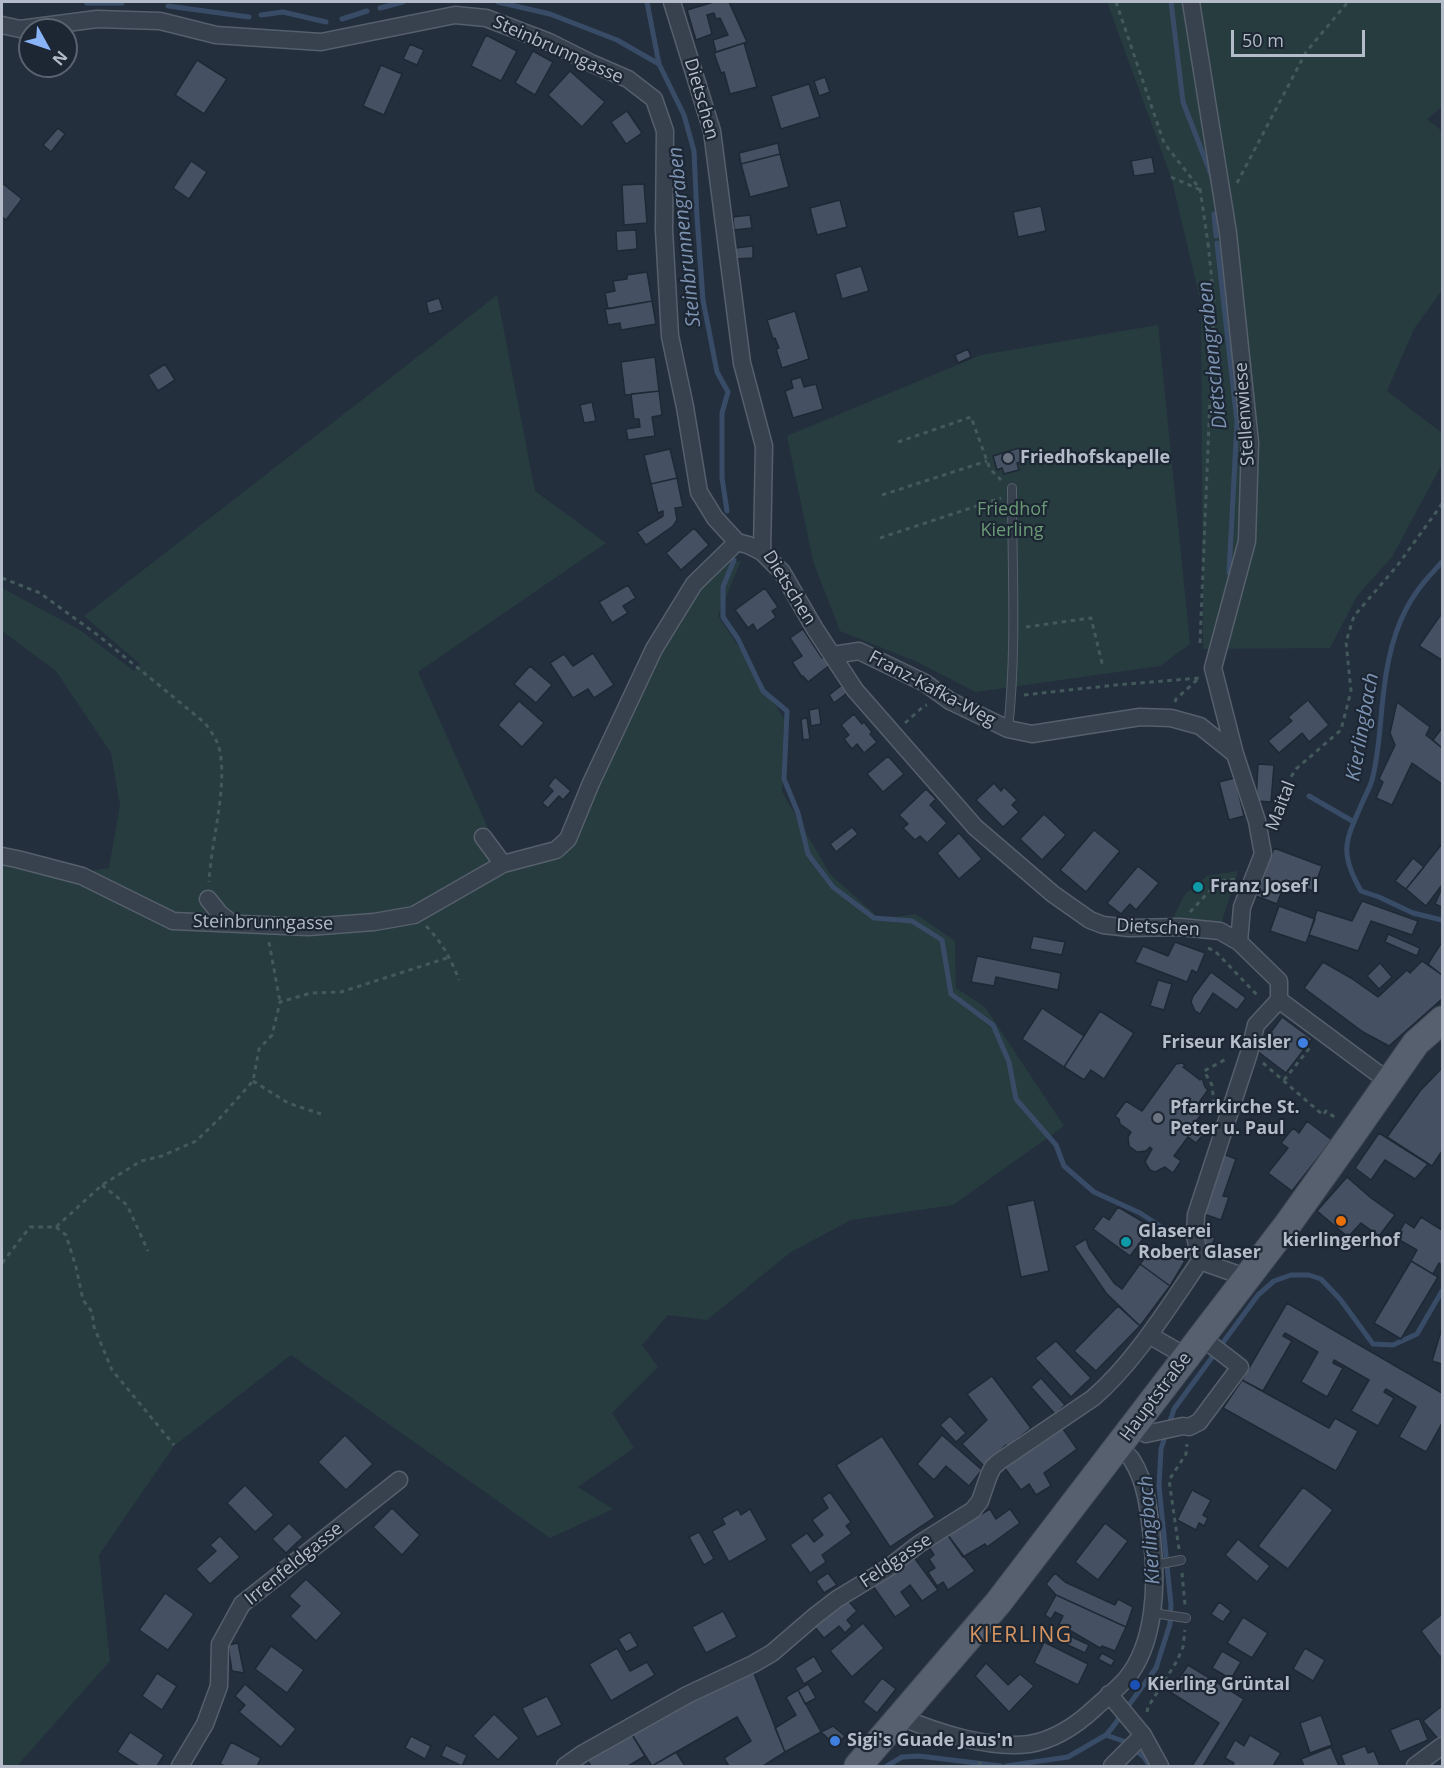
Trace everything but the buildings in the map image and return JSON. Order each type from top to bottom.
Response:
[{"type":"main road","name":"Hauptstraße","points":[[858,1767],[998,1604],[1136,1435],[1416,1043],[1443,1020]]},
{"type":"street","name":"Dietschen","points":[[672,2],[712,131],[742,363],[764,446],[762,552],[782,572],[815,629],[855,690],[894,736],[975,827],[1053,894],[1090,920],[1103,925],[1129,928],[1180,927],[1220,932],[1239,942]]},
{"type":"street","name":"Stellenwiese","points":[[1191,2],[1228,233],[1250,443],[1247,541],[1213,668],[1235,754],[1257,821],[1263,854]]},
{"type":"street","name":"Steinbrunngasse","points":[[2,25],[21,29],[96,19],[160,21],[216,35],[321,42],[454,15],[486,18],[549,42],[628,79],[654,99],[665,131],[664,230],[670,336],[699,492],[715,518],[737,542],[762,552]]},
{"type":"street","name":"Steinbrunngasse","points":[[2,856],[82,876],[173,921],[308,927],[374,922],[414,915],[503,864],[556,850],[568,839],[591,783],[654,649],[694,584],[737,542]]},
{"type":"street","name":"Franz-Kafka-Weg","points":[[832,655],[859,651],[925,683],[950,701],[1008,729],[1032,734],[1140,717],[1172,718],[1200,726],[1235,754]]},
{"type":"street","points":[[483,837],[503,864]]},
{"type":"street","name":"Maital","points":[[1239,942],[1242,907],[1263,854]]},
{"type":"street","points":[[208,899],[220,914],[232,923]]},
{"type":"street","points":[[901,1718],[946,1735],[1004,1745],[1032,1744],[1053,1737],[1115,1701],[1139,1658],[1153,1613],[1155,1565],[1148,1497],[1131,1459],[1136,1435],[1199,1422],[1240,1367],[1200,1347],[1149,1335],[1200,1261],[1195,1235],[1196,1215],[1256,1025],[1279,1000],[1279,981],[1239,942]]},
{"type":"street","points":[[1279,1000],[1388,1081]]},
{"type":"street","points":[[1200,1261],[1248,1278]]},
{"type":"street","name":"Feldgasse","points":[[565,1767],[582,1754],[687,1695],[772,1653],[837,1599],[888,1568],[919,1544],[973,1510],[980,1501],[993,1467],[1107,1387],[1149,1335]]},
{"type":"street","name":"Irrenfeldgasse","points":[[180,1767],[205,1724],[219,1686],[220,1644],[242,1604],[399,1480]]},
{"type":"street","points":[[1115,1701],[1139,1730],[1160,1767]]},
{"type":"street","points":[[1112,1767],[1139,1730]]},
{"type":"street","points":[[1415,1767],[1443,1746]]},
{"type":"lane","points":[[1008,729],[1012,696],[1014,628],[1012,491]]},
{"type":"lane","points":[[1155,1565],[1181,1560]]},
{"type":"lane","points":[[1153,1613],[1186,1618]]},
{"type":"path","points":[[1116,2],[1164,143],[1200,189],[1208,243],[1214,301],[1200,643]]},
{"type":"path","points":[[1171,177],[1223,199],[1239,181],[1306,52],[1348,2]]},
{"type":"path","points":[[1208,243],[1228,233]]},
{"type":"path","points":[[880,538],[1012,491],[995,474],[987,461],[971,417],[898,442]]},
{"type":"path","points":[[882,495],[987,461]]},
{"type":"path","name":"Maital","points":[[1273,821],[1284,788],[1296,769],[1341,730],[1350,691],[1346,642],[1354,616],[1397,566],[1443,504]]},
{"type":"path","points":[[2,578],[40,593],[99,636],[205,723],[216,739],[220,752],[221,781],[208,899]]},
{"type":"path","points":[[1014,628],[1091,618],[1103,667]]},
{"type":"path","points":[[1012,696],[1199,678]]},
{"type":"path","points":[[1199,678],[1203,688]]},
{"type":"path","points":[[1176,699],[1199,678]]},
{"type":"path","points":[[894,736],[902,725],[924,706],[950,701]]},
{"type":"path","points":[[1180,927],[1194,906],[1219,881],[1236,879],[1252,881]]},
{"type":"path","points":[[414,915],[435,935],[450,957],[459,980]]},
{"type":"path","points":[[56,1227],[102,1185],[141,1161],[162,1156],[196,1141],[253,1081],[259,1049],[272,1035],[280,1002],[267,925]]},
{"type":"path","points":[[1205,947],[1215,951],[1260,998],[1279,1000]]},
{"type":"path","points":[[280,1002],[311,993],[341,992],[450,957]]},
{"type":"path","points":[[1284,1080],[1323,1032]]},
{"type":"path","points":[[1271,1068],[1323,1115],[1326,1112],[1335,1118]]},
{"type":"path","points":[[1204,1071],[1212,1085],[1215,1111]]},
{"type":"path","points":[[253,1081],[288,1103],[321,1114]]},
{"type":"path","points":[[102,1185],[127,1205],[148,1251]]},
{"type":"path","points":[[2,1263],[30,1227],[56,1227],[66,1235],[83,1300],[92,1312],[94,1327],[112,1370],[174,1446]]},
{"type":"path","points":[[1139,1730],[1148,1707],[1177,1661],[1183,1647],[1186,1618],[1181,1560],[1169,1480],[1186,1454],[1186,1426]]},
{"type":"path","points":[[979,1767],[981,1756]]},
{"type":"green space","points":[[1107,2],[1442,2],[1442,107],[1427,119],[1442,131],[1442,290],[1414,329],[1387,391],[1442,433],[1442,464],[1392,557],[1357,596],[1330,648],[1203,649],[1201,303],[1171,177]]},
{"type":"green space","points":[[497,295],[535,491],[606,543],[418,672],[501,857],[578,840],[593,784],[658,651],[698,586],[720,565],[741,561],[718,616],[784,719],[782,792],[830,874],[880,919],[916,914],[955,941],[956,988],[985,1007],[1064,1126],[953,1205],[851,1220],[791,1252],[707,1320],[668,1315],[642,1345],[658,1367],[612,1413],[634,1448],[578,1487],[613,1509],[550,1538],[291,1355],[174,1446],[99,1555],[110,1661],[17,1766],[2,1766],[2,861],[84,872],[109,868],[120,805],[111,753],[56,671],[2,631],[2,588],[80,630],[134,671],[140,664],[84,616]]},
{"type":"green space","name":"Friedhof Kierling","points":[[1158,325],[1190,644],[1160,666],[976,692],[917,662],[840,631],[813,561],[787,436],[981,355]]},
{"type":"green space","points":[[1238,871],[1221,924],[1173,918],[1185,894],[1207,876]]},
{"type":"waterway","name":"Steinbrunnengraben","points":[[380,8],[403,2]]},
{"type":"waterway","name":"Steinbrunnengraben","points":[[498,2],[550,14],[617,40],[659,64],[684,115],[694,151],[703,300],[717,372],[728,392],[722,413],[722,478],[727,511]]},
{"type":"waterway","points":[[647,2],[659,64]]},
{"type":"waterway","name":"Dietschengraben","points":[[1171,2],[1183,102],[1212,177]]},
{"type":"waterway","name":"Steinbrunnengraben","points":[[87,3],[122,3]]},
{"type":"waterway","name":"Steinbrunnengraben","points":[[168,6],[249,17]]},
{"type":"waterway","name":"Steinbrunnengraben","points":[[342,19],[367,11]]},
{"type":"waterway","name":"Steinbrunnengraben","points":[[261,15],[283,12],[326,22]]},
{"type":"waterway","name":"Dietschengraben","points":[[1214,214],[1216,236]]},
{"type":"waterway","name":"Dietschengraben","points":[[1217,243],[1237,422],[1229,573]]},
{"type":"waterway","name":"Steinbrunnengraben","points":[[734,560],[723,587],[723,617],[738,639],[763,691],[787,711],[784,779],[798,813],[808,854],[833,887],[874,918],[912,921],[942,940],[951,994],[993,1025],[1009,1062],[1016,1099],[1056,1145],[1064,1166],[1094,1192],[1140,1213],[1169,1232]]},
{"type":"waterway","name":"Kierlingbach","points":[[1442,562],[1411,601],[1399,624],[1386,676],[1375,769],[1352,826],[1347,846],[1349,866],[1361,891],[1413,913],[1442,920]]},
{"type":"waterway","name":"Dietschengraben","points":[[1309,796],[1354,822]]},
{"type":"waterway","name":"Kierlingbach","points":[[1006,1766],[1068,1757],[1106,1735],[1156,1668],[1170,1624],[1171,1605],[1159,1486],[1161,1449],[1174,1409],[1258,1295],[1274,1281],[1291,1275],[1309,1275],[1321,1279],[1340,1299],[1373,1344],[1393,1345],[1417,1334],[1442,1291]]},
{"type":"waterway","points":[[1106,1735],[1123,1741]]},
{"type":"waterway","points":[[1139,1753],[1150,1766]]},
{"type":"waterway","name":"Kierlingbach","points":[[887,1766],[902,1757],[919,1756],[1001,1766]]},
{"type":"place","name":"Friedhofskapelle","points":[[1008,458]]},
{"type":"place","name":"Franz Josef I","points":[[1198,887]]},
{"type":"place","name":"Friseur Kaisler","points":[[1303,1043]]},
{"type":"place","name":"Pfarrkirche St. Peter u. Paul","points":[[1158,1118]]},
{"type":"place","name":"kierlingerhof","points":[[1341,1221]]},
{"type":"place","name":"Glaserei Robert Glaser","points":[[1126,1242]]},
{"type":"place","name":"Kierling Grüntal","points":[[1135,1685]]},
{"type":"place","name":"Sigi's Guade Jaus'n","points":[[835,1741]]},
{"type":"district","name":"KIERLING","points":[[1021,1636]]}]
